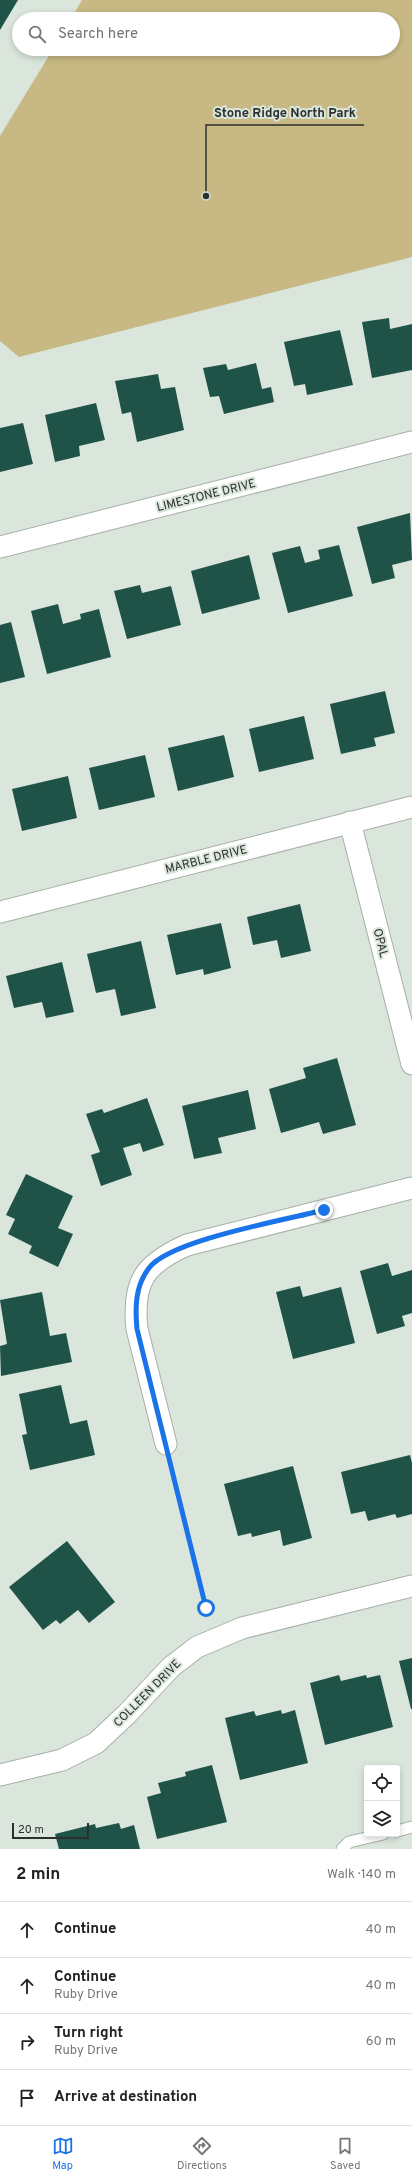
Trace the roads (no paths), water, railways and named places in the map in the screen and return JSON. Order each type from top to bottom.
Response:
[{"type":"street","name":"LIMESTONE DRIVE","points":[[0,547],[412,442]]},
{"type":"street","name":"MARBLE DRIVE","points":[[0,912],[412,807]]},
{"type":"street","name":"OPAL","points":[[350,822],[412,1064]]},
{"type":"street","points":[[166,1444],[143,1354],[135,1311],[139,1288],[149,1267],[165,1255],[187,1245],[412,1188]]},
{"type":"street","name":"COLLEEN DRIVE","points":[[0,1775],[62,1760],[96,1742],[127,1714],[171,1667],[197,1647],[242,1628],[412,1586]]},
{"type":"lane","points":[[400,1830],[412,1827]]},
{"type":"lane","points":[[342,1849],[349,1842],[370,1837]]},
{"type":"place","name":"Stone Ridge North Park","points":[[206,196]]}]
